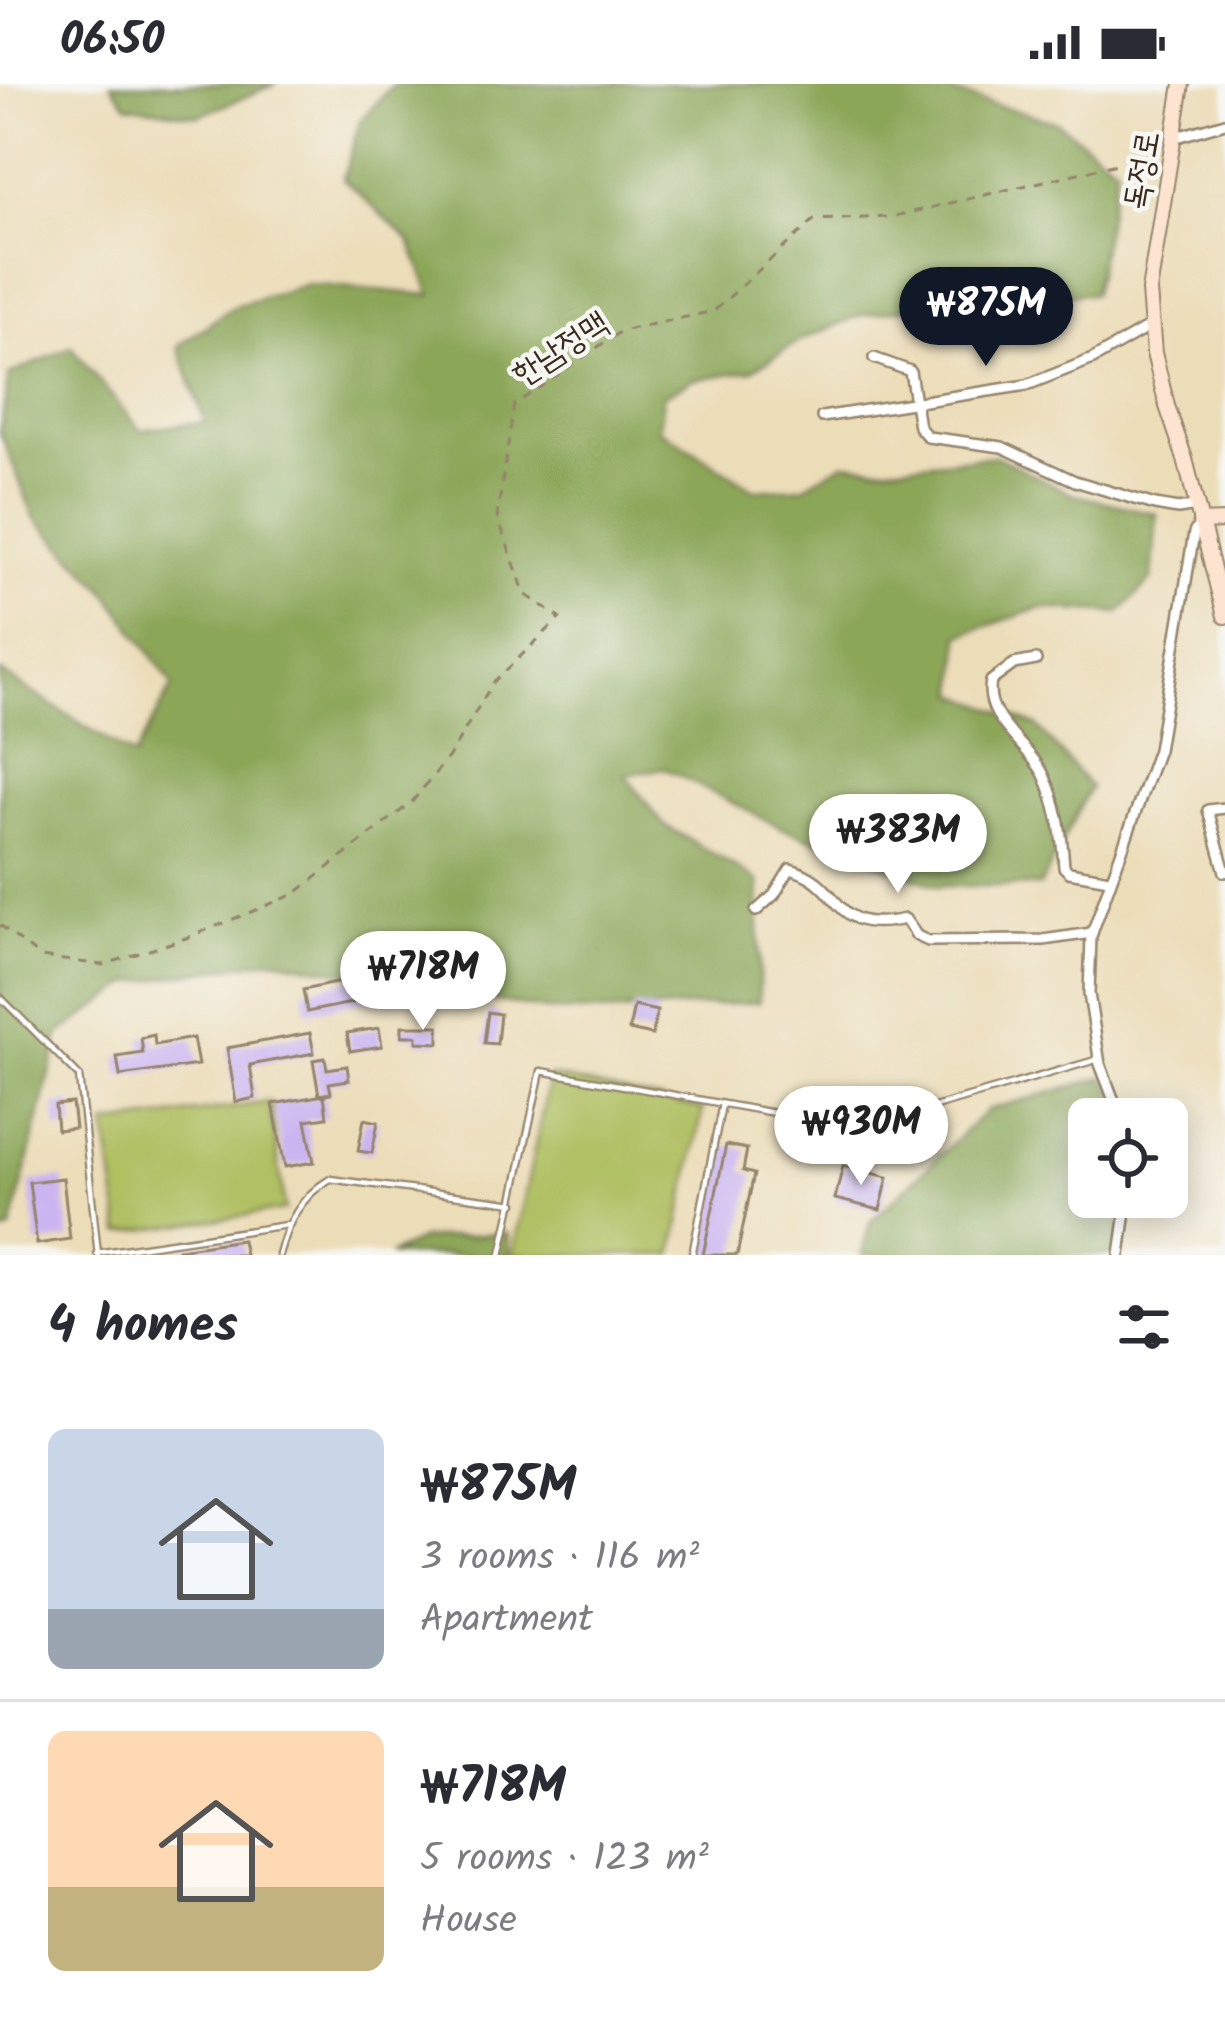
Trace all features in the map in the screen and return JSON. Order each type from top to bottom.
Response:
[{"type":"street","name":"독정로","points":[[1182,84],[1149,291],[1167,406],[1225,616]]},
{"type":"street","points":[[1172,145],[1225,123]]},
{"type":"street","points":[[821,417],[1013,388],[1054,376],[1152,325]]},
{"type":"street","points":[[874,358],[910,371],[919,427],[928,437],[1002,448],[1075,481],[1155,505],[1197,506]]},
{"type":"street","points":[[1113,1098],[1099,1058],[1089,994],[1092,933],[1158,750],[1194,533],[1200,522],[1225,521]]},
{"type":"street","points":[[1036,660],[1014,664],[991,681],[991,704],[1004,727],[1030,750],[1045,778],[1060,818],[1064,867],[1109,879]]},
{"type":"street","points":[[1225,808],[1208,810],[1225,872]]},
{"type":"street","points":[[756,911],[774,895],[790,869],[822,887],[854,919],[884,925],[905,919],[917,936],[928,941],[1007,942],[1092,933]]},
{"type":"street","points":[[1120,1255],[1125,1218]]},
{"type":"lane","points":[[0,997],[79,1076],[98,1254],[287,1225]]},
{"type":"lane","points":[[502,1255],[541,1071],[841,1125],[880,1123],[1099,1058]]},
{"type":"lane","points":[[692,1255],[722,1104]]},
{"type":"lane","points":[[279,1255],[287,1225],[313,1189],[330,1179],[515,1203]]},
{"type":"path","name":"한남정맥","points":[[0,925],[40,957],[103,965],[190,937],[296,894],[412,802],[450,755],[492,684],[560,618],[525,594],[496,516],[514,405],[621,331],[714,311],[814,220],[891,217],[1172,145]]},
{"type":"green space","points":[[111,84],[276,84],[199,116],[127,105]]},
{"type":"green space","points":[[394,84],[940,84],[957,94],[1057,122],[1117,167],[1093,294],[977,296],[858,316],[803,339],[752,370],[692,380],[663,396],[659,429],[756,490],[803,487],[844,463],[880,467],[996,456],[1075,495],[1157,514],[1152,579],[1119,613],[1041,608],[960,635],[957,694],[1037,726],[1090,787],[1040,886],[938,886],[782,828],[664,768],[625,775],[663,824],[759,881],[759,1002],[614,1012],[551,1011],[274,959],[131,983],[60,1033],[11,1230],[0,1233],[0,672],[134,757],[173,685],[106,591],[34,517],[0,432],[9,375],[71,347],[140,430],[205,422],[178,346],[233,307],[308,284],[431,295],[410,241],[343,179],[360,121]]},
{"type":"green space","points":[[550,1076],[703,1109],[673,1255],[512,1255]]},
{"type":"green space","points":[[1105,1077],[1116,1098],[1068,1098],[1068,1218],[1122,1218],[1116,1255],[862,1255],[870,1222],[987,1110]]},
{"type":"green space","points":[[270,1102],[285,1210],[121,1233],[106,1125]]},
{"type":"green space","points":[[507,1233],[509,1255],[389,1255],[422,1239]]},
{"type":"building","points":[[453,967],[457,990],[407,999],[403,976]]},
{"type":"building","points":[[377,974],[381,997],[307,1012],[303,990]]},
{"type":"building","points":[[634,1006],[657,1011],[652,1035],[629,1030]]},
{"type":"building","points":[[488,1012],[500,1014],[497,1044],[484,1043]]},
{"type":"building","points":[[402,1026],[439,1026],[439,1043],[402,1036]]},
{"type":"building","points":[[379,1028],[382,1046],[350,1051],[347,1033]]},
{"type":"building","points":[[310,1033],[314,1053],[250,1065],[255,1098],[236,1102],[227,1048]]},
{"type":"building","points":[[154,1035],[155,1045],[193,1038],[198,1065],[120,1076],[117,1057],[143,1053],[141,1038]]},
{"type":"building","points":[[325,1058],[327,1069],[347,1066],[349,1080],[329,1083],[331,1093],[319,1095],[313,1060]]},
{"type":"building","points":[[324,1095],[327,1117],[306,1120],[314,1162],[285,1167],[273,1104]]},
{"type":"building","points":[[72,1103],[75,1128],[57,1130],[55,1105]]},
{"type":"building","points":[[364,1119],[378,1122],[372,1153],[358,1151]]},
{"type":"building","points":[[726,1145],[747,1149],[743,1171],[754,1174],[737,1255],[703,1255]]},
{"type":"building","points":[[843,1166],[888,1177],[880,1210],[835,1199]]},
{"type":"building","points":[[63,1178],[70,1239],[37,1244],[29,1182]]},
{"type":"building","points":[[242,1240],[245,1255],[179,1255],[178,1249]]}]
